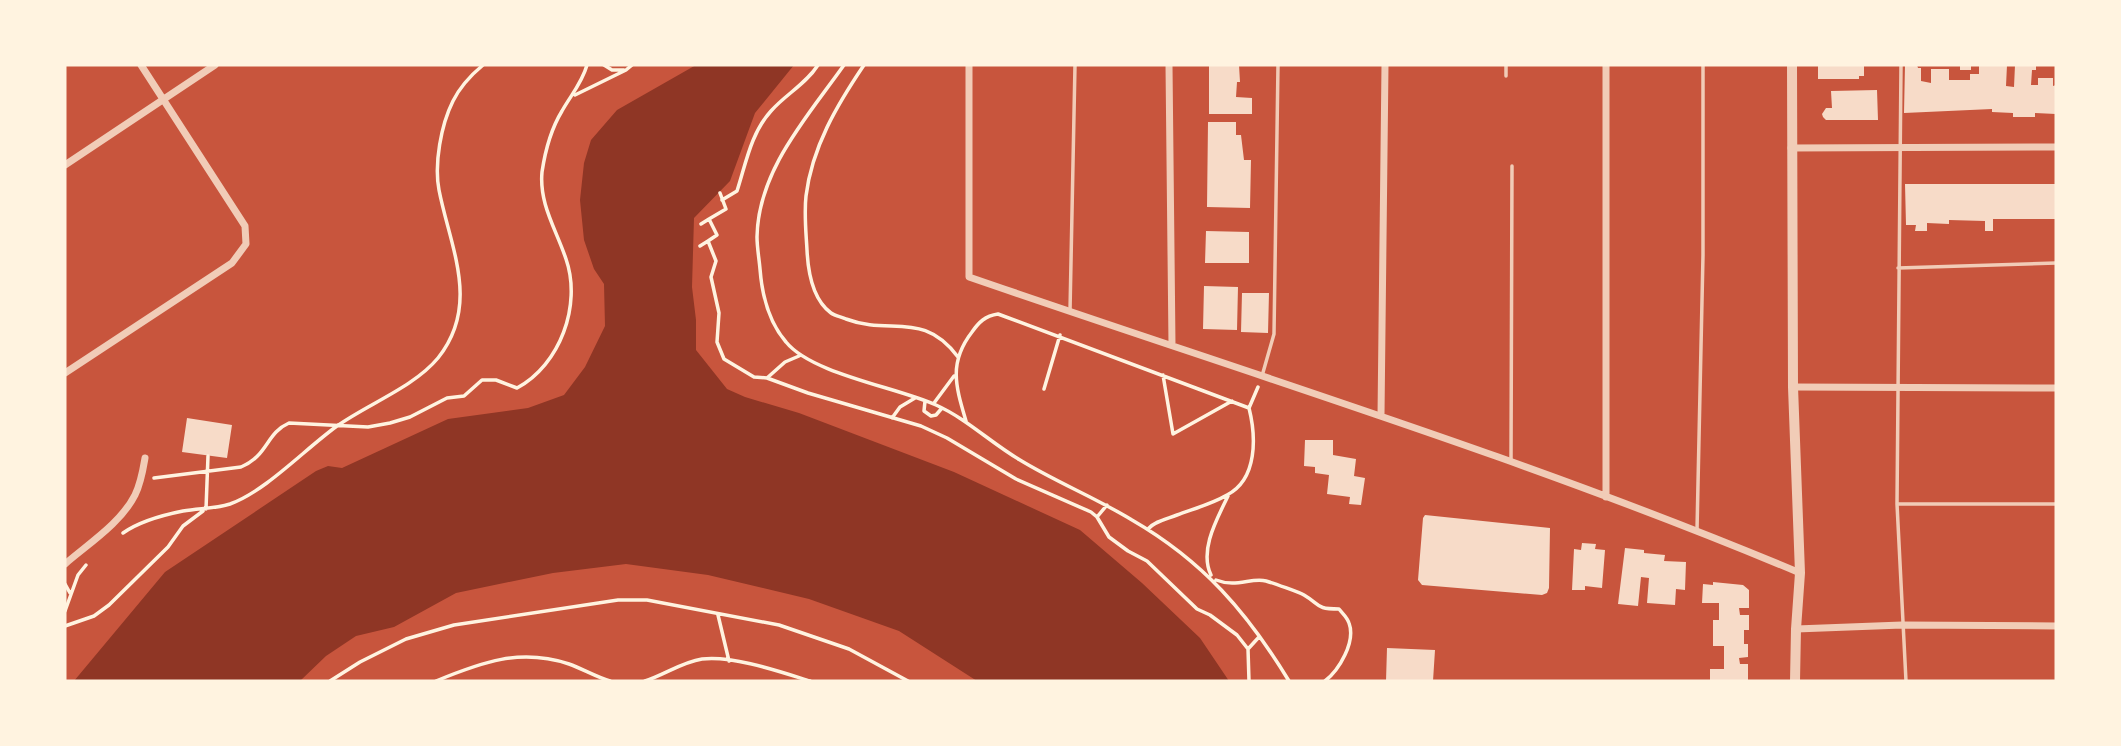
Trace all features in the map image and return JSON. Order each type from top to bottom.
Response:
[{"type":"street","points":[[65,373],[232,263],[246,244],[246,226],[141,65]]},
{"type":"street","points":[[65,165],[215,65]]},
{"type":"street","points":[[969,65],[970,277],[1381,416],[1697,530],[1800,573]]},
{"type":"street","points":[[1169,65],[1172,345]]},
{"type":"street","points":[[1381,416],[1385,65]]},
{"type":"street","points":[[1606,65],[1606,497]]},
{"type":"street","points":[[1792,65],[1793,387],[1800,573],[1795,681]]},
{"type":"street","points":[[1791,148],[2056,146]]},
{"type":"street","points":[[1793,387],[2056,388]]},
{"type":"street","points":[[65,564],[125,510],[135,496],[145,458]]},
{"type":"street","points":[[1796,629],[1902,625],[2056,626]]},
{"type":"lane","points":[[1070,311],[1076,65]]},
{"type":"lane","points":[[1262,376],[1274,334],[1278,65]]},
{"type":"lane","points":[[1506,65],[1506,76]]},
{"type":"lane","points":[[1697,530],[1703,255],[1703,65]]},
{"type":"lane","points":[[1900,65],[1898,504],[1906,681]]},
{"type":"lane","points":[[1511,463],[1512,166]]},
{"type":"lane","points":[[1898,268],[2056,263]]},
{"type":"lane","points":[[1898,504],[2056,504]]},
{"type":"path","points":[[120,536],[153,519],[229,504],[248,495],[336,426],[408,383],[437,359],[450,338],[461,291],[459,269],[438,188],[437,172],[453,101],[483,65]]},
{"type":"path","points":[[141,480],[241,467],[261,455],[280,427],[289,423],[368,427],[411,417],[447,398],[464,396],[482,380],[496,380],[517,388],[528,382],[544,367],[566,327],[571,295],[567,261],[547,215],[542,176],[544,157],[551,136],[587,65]]},
{"type":"path","points":[[604,65],[612,70],[626,70]]},
{"type":"path","points":[[573,96],[632,65]]},
{"type":"path","points":[[722,200],[737,191],[749,150],[764,119],[811,75],[818,65]]},
{"type":"path","points":[[844,65],[783,151],[764,197],[757,235],[765,302],[775,327],[787,344],[808,361],[942,408],[1021,460],[1148,529],[1213,579],[1241,611],[1289,681]]},
{"type":"path","points":[[864,65],[834,113],[811,165],[806,198],[808,271],[818,299],[832,314],[854,322],[882,327],[912,326],[934,333],[947,342],[958,357]]},
{"type":"path","points":[[701,224],[726,209],[720,193]]},
{"type":"path","points":[[700,246],[717,235],[709,219]]},
{"type":"path","points":[[708,241],[716,261],[711,277],[719,313],[717,342],[724,359],[754,377],[767,378],[930,430],[1016,479],[1091,512],[1110,537],[1147,561],[1191,604],[1237,635],[1248,649],[1249,681]]},
{"type":"path","points":[[967,423],[956,374],[958,357],[983,318],[998,314],[1249,408]]},
{"type":"path","points":[[1044,390],[1060,335]]},
{"type":"path","points":[[767,378],[785,362],[800,356]]},
{"type":"path","points":[[933,404],[956,374]]},
{"type":"path","points":[[1163,375],[1174,434],[1232,401]]},
{"type":"path","points":[[1262,376],[1249,408],[1254,438],[1253,455],[1240,484],[1229,495],[1208,546],[1208,569],[1213,579],[1221,582],[1242,584],[1260,580],[1305,596],[1323,609],[1339,609],[1349,620],[1351,632],[1341,661],[1325,681]]},
{"type":"path","points":[[892,418],[900,407],[915,398]]},
{"type":"path","points":[[925,401],[924,411],[931,416],[936,415],[942,408]]},
{"type":"path","points":[[206,509],[208,456]]},
{"type":"path","points":[[1148,529],[1160,521],[1229,495]]},
{"type":"path","points":[[1097,517],[1107,505]]},
{"type":"path","points":[[65,626],[94,616],[109,605],[168,547],[183,526],[206,509]]},
{"type":"path","points":[[65,611],[78,575],[90,560]]},
{"type":"path","points":[[65,584],[70,593]]},
{"type":"path","points":[[330,681],[360,662],[406,639],[466,623],[618,600],[648,600],[791,629],[849,649],[908,681]]},
{"type":"path","points":[[718,615],[729,661]]},
{"type":"path","points":[[1248,649],[1259,637]]},
{"type":"path","points":[[436,681],[494,661],[519,656],[554,660],[610,681]]},
{"type":"path","points":[[645,681],[703,659],[729,661],[810,681]]},
{"type":"path","points":[[789,675],[790,681]]},
{"type":"shaded area","points":[[696,65],[794,65],[755,113],[730,181],[694,218],[692,287],[696,350],[727,389],[799,413],[954,472],[1080,530],[1200,638],[1229,681],[977,681],[899,631],[809,599],[708,575],[626,564],[553,573],[456,593],[394,627],[356,636],[326,656],[300,681],[74,681],[165,572],[316,471],[328,466],[342,468],[448,419],[528,408],[564,395],[585,367],[605,326],[604,284],[594,269],[584,240],[580,200],[584,163],[591,140],[617,110]]},
{"type":"building","points":[[1209,65],[1239,65],[1240,82],[1237,82],[1236,97],[1252,98],[1252,114],[1209,114]]},
{"type":"building","points":[[1818,65],[1864,65],[1864,76],[1859,76],[1859,79],[1818,79]]},
{"type":"building","points":[[1905,65],[1917,65],[1921,68],[1921,81],[1931,83],[1931,69],[1949,69],[1949,80],[1970,80],[1970,74],[1979,74],[1979,65],[2007,65],[2006,86],[2014,87],[2015,65],[2036,65],[2036,70],[2032,70],[2031,85],[2038,85],[2038,78],[2053,78],[2053,86],[2056,85],[2056,114],[2035,113],[2035,117],[2013,117],[2013,113],[1992,112],[1992,109],[1904,113]]},
{"type":"building","points":[[1960,65],[1971,65],[1971,70],[1960,70]]},
{"type":"building","points":[[1877,90],[1878,120],[1826,120],[1823,117],[1826,108],[1832,108],[1831,91]]},
{"type":"building","points":[[1208,122],[1236,122],[1236,135],[1241,135],[1244,160],[1251,160],[1250,208],[1207,207]]},
{"type":"building","points":[[1905,184],[2056,184],[2056,219],[1993,219],[1993,231],[1985,231],[1985,221],[1949,220],[1949,224],[1927,223],[1927,231],[1915,231],[1916,225],[1906,225]]},
{"type":"building","points":[[1206,231],[1249,232],[1249,263],[1205,263]]},
{"type":"building","points":[[1204,286],[1238,287],[1237,330],[1203,329]]},
{"type":"building","points":[[1242,293],[1269,293],[1268,333],[1241,332]]},
{"type":"building","points":[[187,418],[232,425],[227,458],[182,452]]},
{"type":"building","points":[[1305,440],[1333,440],[1333,455],[1356,459],[1354,476],[1365,478],[1361,505],[1349,504],[1350,497],[1327,494],[1329,475],[1315,473],[1315,467],[1304,466]]},
{"type":"building","points":[[1425,515],[1550,528],[1547,593],[1542,595],[1422,585],[1418,580]]},
{"type":"building","points":[[1582,543],[1596,544],[1595,549],[1605,550],[1602,588],[1585,586],[1585,590],[1572,590],[1574,549],[1581,550]]},
{"type":"building","points":[[1625,548],[1665,555],[1664,561],[1686,562],[1685,590],[1676,589],[1675,605],[1647,603],[1649,578],[1641,577],[1638,606],[1618,604]]},
{"type":"building","points":[[1713,582],[1743,585],[1749,590],[1749,608],[1739,608],[1740,615],[1749,615],[1749,630],[1744,630],[1748,657],[1739,658],[1740,664],[1748,664],[1748,681],[1710,681],[1710,669],[1724,669],[1724,646],[1713,646],[1713,620],[1719,620],[1719,603],[1702,603],[1703,584],[1713,585]]},
{"type":"building","points":[[1387,648],[1435,650],[1433,681],[1386,681]]}]
